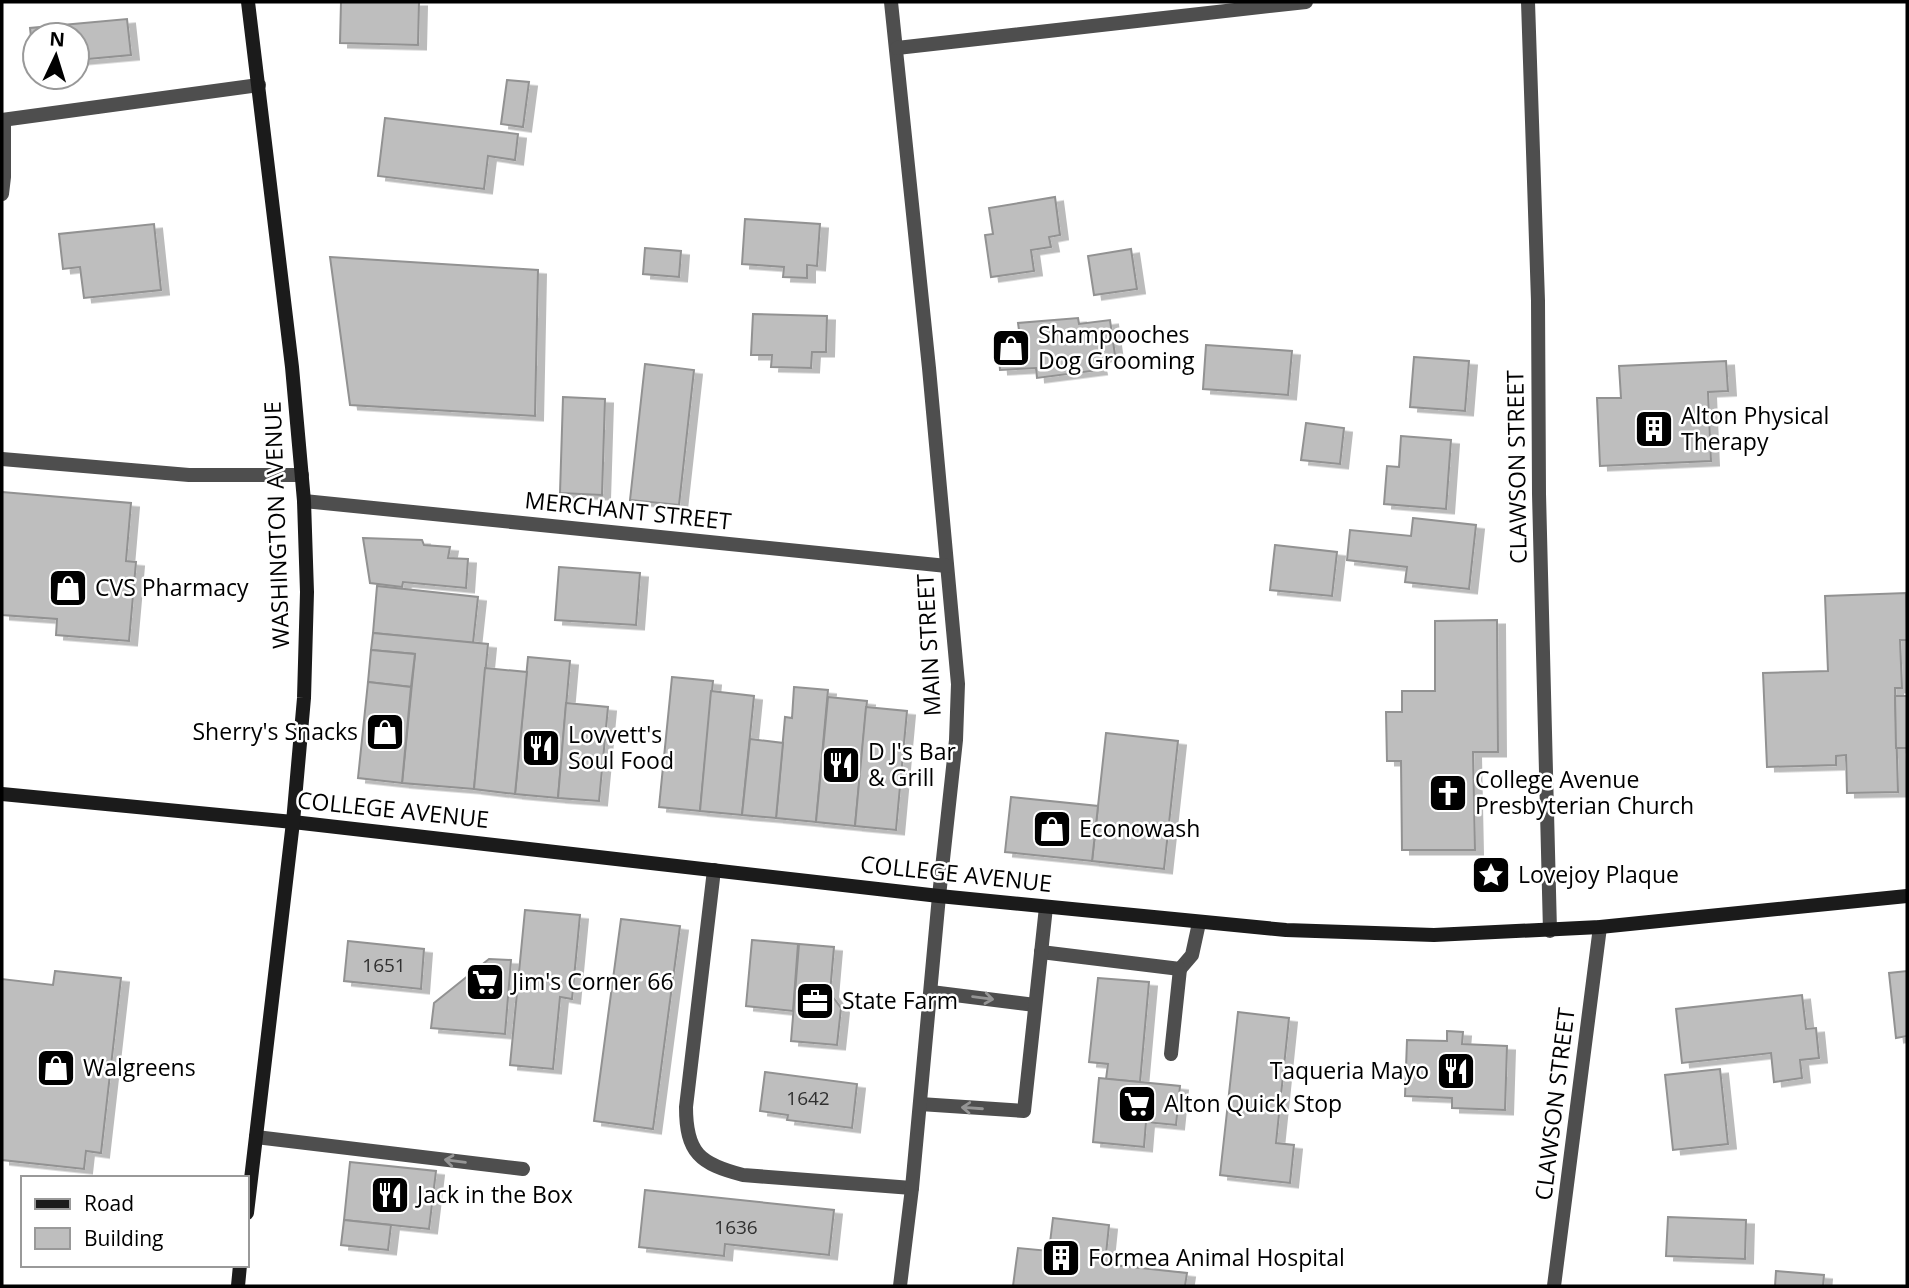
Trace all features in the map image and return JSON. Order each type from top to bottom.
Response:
[{"type":"main road","name":"WASHINGTON AVENUE","points":[[248,2],[292,367],[304,500],[307,592],[304,698],[293,822],[248,1204]]},
{"type":"main road","name":"COLLEGE AVENUE","points":[[2,794],[293,822],[939,896],[1294,931],[1434,935],[1550,931],[1907,896]]},
{"type":"main road","points":[[238,1286],[240,1267]]},
{"type":"street","name":"MAIN STREET","points":[[891,2],[958,684],[956,740],[900,1286]]},
{"type":"street","points":[[897,48],[1231,6],[1306,2]]},
{"type":"street","name":"CLAWSON STREET","points":[[1528,2],[1538,301],[1539,507],[1550,931]]},
{"type":"street","points":[[2,194],[3,120],[259,85]]},
{"type":"street","points":[[2,460],[189,475],[302,475]]},
{"type":"street","name":"MERCHANT STREET","points":[[304,500],[947,566]]},
{"type":"street","points":[[714,870],[686,1107],[686,1128],[692,1146],[706,1162],[719,1169],[743,1175],[912,1188]]},
{"type":"street","points":[[920,1104],[1024,1111],[1046,907]]},
{"type":"street","points":[[1171,1054],[1180,969],[1192,956],[1199,923]]},
{"type":"street","name":"CLAWSON STREET","points":[[1555,1286],[1600,927]]},
{"type":"street","points":[[1041,952],[1180,969]]},
{"type":"street","points":[[931,992],[1035,1005]]},
{"type":"street","points":[[256,1136],[523,1169]]},
{"type":"building","points":[[341,2],[419,2],[418,45],[340,43]]},
{"type":"building","points":[[127,19],[131,55],[91,59],[91,22]]},
{"type":"building","points":[[507,80],[529,82],[523,127],[501,124]]},
{"type":"building","points":[[385,118],[518,134],[515,160],[488,156],[484,189],[378,176]]},
{"type":"building","points":[[1055,197],[1060,235],[1049,237],[1051,247],[1031,250],[1034,271],[991,277],[985,235],[993,234],[989,208]]},
{"type":"building","points":[[745,219],[820,224],[817,266],[807,265],[807,278],[783,277],[784,267],[742,264]]},
{"type":"building","points":[[154,224],[161,290],[84,298],[80,267],[63,269],[59,234]]},
{"type":"building","points":[[645,248],[681,251],[679,277],[643,274]]},
{"type":"building","points":[[1131,249],[1137,289],[1094,295],[1088,256]]},
{"type":"building","points":[[330,257],[538,270],[535,416],[350,405]]},
{"type":"building","points":[[753,314],[827,316],[826,352],[812,352],[811,368],[771,367],[772,355],[751,355]]},
{"type":"building","points":[[1078,318],[1079,324],[1110,320],[1115,355],[1096,358],[1099,370],[1037,378],[1036,368],[1000,370],[997,332],[1019,330],[1018,323]]},
{"type":"building","points":[[1206,345],[1292,351],[1288,395],[1203,389]]},
{"type":"building","points":[[1414,357],[1469,361],[1465,411],[1410,407]]},
{"type":"building","name":"Alton Physical Therapy","points":[[1726,361],[1728,391],[1708,392],[1711,461],[1600,466],[1597,398],[1621,398],[1619,366]]},
{"type":"building","points":[[645,364],[694,370],[679,505],[630,500]]},
{"type":"building","points":[[563,397],[605,399],[602,495],[560,493]]},
{"type":"building","points":[[1306,423],[1344,428],[1340,464],[1301,460]]},
{"type":"building","points":[[1401,436],[1451,440],[1446,509],[1384,504],[1387,466],[1399,467]]},
{"type":"building","name":"CVS Pharmacy","points":[[2,492],[131,503],[126,561],[136,562],[129,641],[56,635],[57,619],[2,615]]},
{"type":"building","points":[[1413,518],[1476,525],[1469,589],[1405,582],[1407,567],[1347,560],[1350,530],[1411,536]]},
{"type":"building","points":[[363,538],[422,540],[424,545],[450,547],[448,558],[468,559],[466,588],[403,582],[402,587],[370,583]]},
{"type":"building","points":[[1275,545],[1337,552],[1332,596],[1270,590]]},
{"type":"building","points":[[559,567],[640,573],[636,625],[555,620]]},
{"type":"building","points":[[377,586],[478,597],[473,643],[373,633]]},
{"type":"building","points":[[1906,593],[1907,640],[1900,640],[1902,688],[1895,688],[1898,792],[1847,793],[1846,755],[1836,756],[1836,765],[1767,767],[1763,673],[1828,671],[1825,596]]},
{"type":"building","points":[[1497,620],[1498,752],[1473,752],[1475,850],[1402,850],[1401,761],[1387,761],[1386,712],[1402,712],[1402,691],[1435,691],[1435,621]]},
{"type":"building","points":[[373,633],[488,644],[474,789],[402,783],[415,654],[371,650]]},
{"type":"building","points":[[371,650],[415,654],[411,687],[368,682]]},
{"type":"building","name":"Lovvett's Soul Food","points":[[528,657],[570,661],[558,798],[515,794]]},
{"type":"building","points":[[485,668],[527,672],[515,794],[474,789]]},
{"type":"building","points":[[672,677],[713,681],[700,811],[659,807]]},
{"type":"building","name":"Sherry's Snacks","points":[[368,682],[411,687],[402,783],[358,778]]},
{"type":"building","points":[[794,687],[828,690],[816,822],[776,818],[785,717],[792,718]]},
{"type":"building","points":[[711,691],[754,696],[742,815],[700,811]]},
{"type":"building","points":[[1895,696],[1907,696],[1907,748],[1896,748]]},
{"type":"building","name":"D J's Bar & Grill","points":[[828,697],[867,701],[855,826],[816,822]]},
{"type":"building","points":[[566,703],[608,707],[599,801],[558,798]]},
{"type":"building","points":[[866,707],[907,711],[896,830],[855,826]]},
{"type":"building","points":[[1106,733],[1178,741],[1164,869],[1092,861]]},
{"type":"building","points":[[750,739],[783,743],[776,818],[742,815]]},
{"type":"building","name":"Econowash","points":[[1011,797],[1098,806],[1092,861],[1005,852]]},
{"type":"building","points":[[525,910],[580,915],[572,999],[560,997],[553,1069],[510,1065]]},
{"type":"building","points":[[621,919],[680,926],[653,1129],[594,1121]]},
{"type":"building","points":[[752,940],[798,944],[793,1011],[746,1006]]},
{"type":"building","points":[[348,941],[424,949],[421,989],[344,981]]},
{"type":"building","name":"State Farm","points":[[799,944],[834,947],[830,993],[841,1008],[837,1045],[791,1041]]},
{"type":"building","name":"Jim's Corner 66","points":[[489,959],[511,960],[505,1034],[431,1028],[434,1003]]},
{"type":"building","name":"Walgreens","points":[[55,971],[121,978],[101,1153],[86,1151],[84,1169],[2,1160],[2,979],[53,985]]},
{"type":"building","points":[[1907,971],[1907,1036],[1896,1038],[1889,973]]},
{"type":"building","name":"Alton Quick Stop","points":[[1098,978],[1149,982],[1140,1082],[1106,1079],[1108,1064],[1089,1062]]},
{"type":"building","points":[[1802,995],[1806,1029],[1816,1028],[1819,1058],[1800,1060],[1802,1078],[1774,1082],[1771,1053],[1682,1063],[1676,1009]]},
{"type":"building","points":[[1238,1012],[1289,1018],[1276,1143],[1294,1145],[1290,1183],[1220,1175]]},
{"type":"building","name":"Taqueria Mayo","points":[[1447,1031],[1463,1032],[1462,1044],[1507,1046],[1505,1110],[1452,1108],[1452,1098],[1405,1096],[1407,1040],[1447,1041]]},
{"type":"building","points":[[1720,1069],[1728,1144],[1673,1150],[1665,1075]]},
{"type":"building","points":[[765,1072],[857,1084],[852,1128],[787,1120],[788,1115],[760,1111]]},
{"type":"building","name":"Alton Quick Stop","points":[[1099,1078],[1180,1086],[1176,1125],[1146,1122],[1144,1147],[1093,1142]]},
{"type":"building","name":"Jack in the Box","points":[[350,1162],[436,1171],[429,1229],[344,1220]]},
{"type":"building","points":[[645,1190],[834,1210],[829,1255],[725,1244],[724,1256],[639,1247]]},
{"type":"building","points":[[1668,1217],[1746,1220],[1745,1259],[1666,1256]]},
{"type":"building","name":"Formea Animal Hospital","points":[[1053,1218],[1109,1225],[1105,1264],[1187,1273],[1185,1286],[1013,1286],[1018,1248],[1049,1251]]},
{"type":"building","points":[[344,1220],[391,1225],[388,1250],[341,1245]]},
{"type":"building","points":[[1776,1271],[1824,1275],[1823,1286],[1775,1286]]},
{"type":"place","name":"Shampooches Dog Grooming","points":[[1011,348]]},
{"type":"place","name":"Alton Physical Therapy","points":[[1654,429]]},
{"type":"place","name":"CVS Pharmacy","points":[[68,588]]},
{"type":"place","name":"Sherry's Snacks","points":[[385,732]]},
{"type":"place","name":"Lovvett's Soul Food","points":[[541,748]]},
{"type":"place","name":"D J's Bar & Grill","points":[[841,765]]},
{"type":"place","name":"College Avenue Presbyterian Church","points":[[1448,793]]},
{"type":"place","name":"Econowash","points":[[1052,829]]},
{"type":"place","name":"Lovejoy Plaque","points":[[1491,875]]},
{"type":"place","name":"Jim's Corner 66","points":[[485,982]]},
{"type":"place","name":"State Farm","points":[[815,1001]]},
{"type":"place","name":"Walgreens","points":[[56,1068]]},
{"type":"place","name":"Taqueria Mayo","points":[[1456,1071]]},
{"type":"place","name":"Alton Quick Stop","points":[[1137,1104]]},
{"type":"place","name":"Jack in the Box","points":[[390,1195]]},
{"type":"place","name":"Formea Animal Hospital","points":[[1061,1258]]}]
